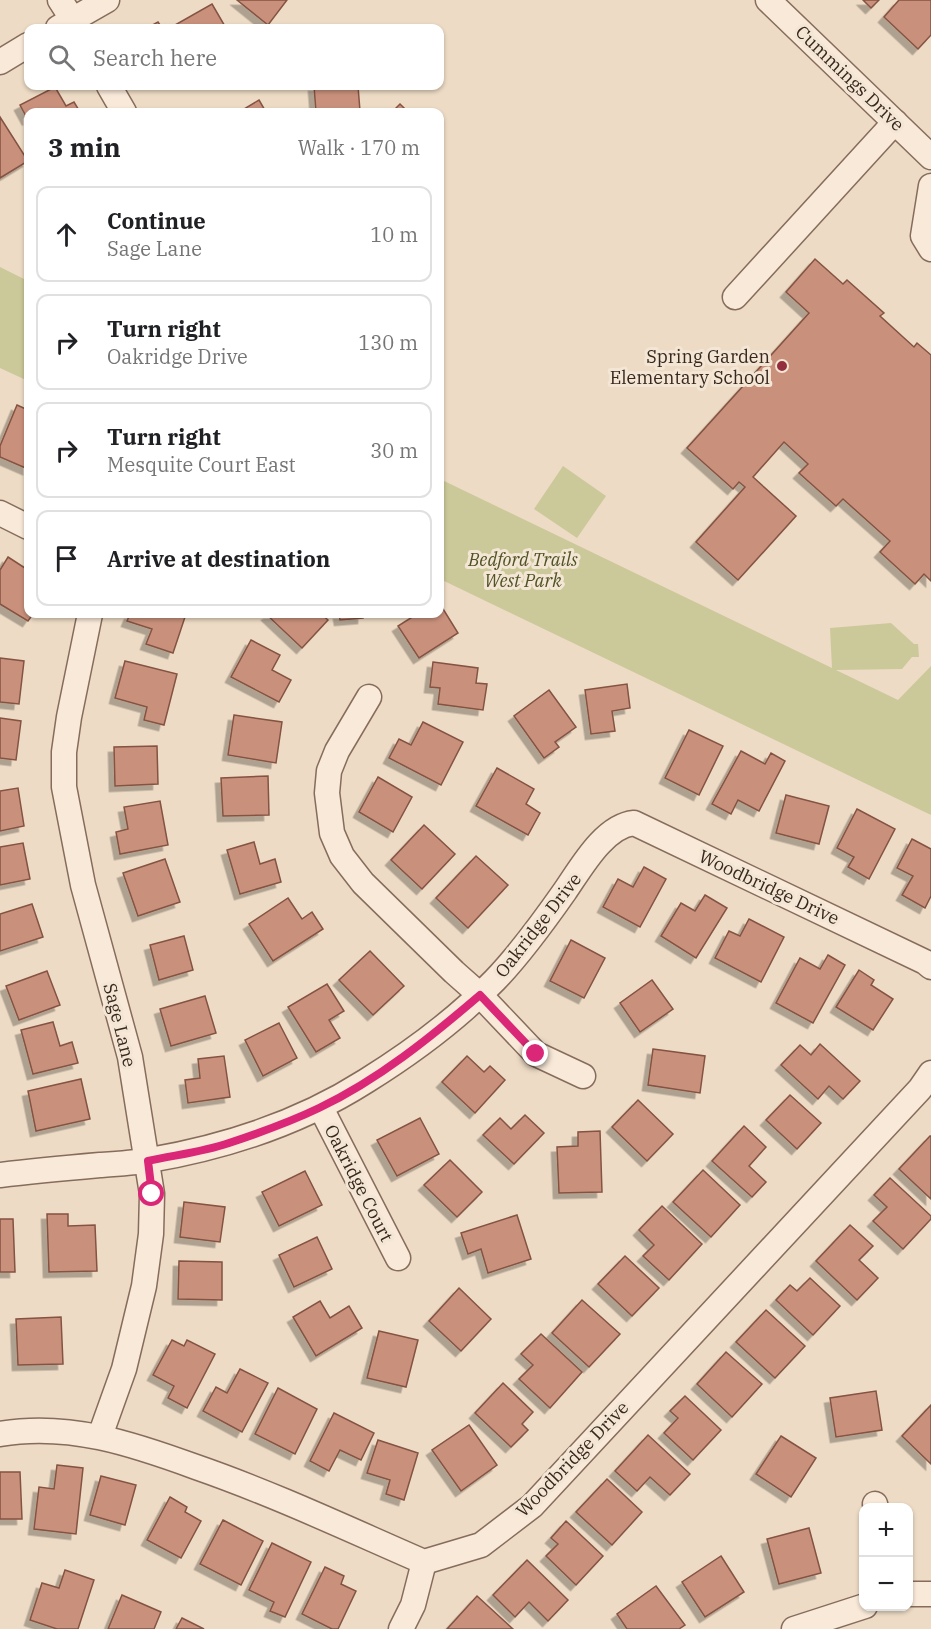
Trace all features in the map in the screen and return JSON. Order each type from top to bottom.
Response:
[{"type":"street","points":[[67,19],[107,0]]},
{"type":"street","name":"Cummings Drive","points":[[768,0],[931,157]]},
{"type":"street","points":[[0,62],[24,47]]},
{"type":"street","points":[[111,90],[122,108]]},
{"type":"street","points":[[735,297],[895,122]]},
{"type":"street","points":[[931,186],[923,236],[931,249]]},
{"type":"street","points":[[0,513],[24,525]]},
{"type":"street","name":"Sage Lane","points":[[89,618],[69,717],[64,752],[64,787],[83,885],[130,1057],[152,1194],[151,1234],[144,1286],[124,1369],[100,1436]]},
{"type":"street","points":[[369,697],[337,751],[329,771],[327,793],[332,833],[342,856],[363,883],[480,995],[536,1054],[583,1076]]},
{"type":"street","name":"Woodbridge Drive","points":[[607,836],[624,824],[634,823],[925,962],[931,967]]},
{"type":"street","name":"Oakridge Drive","points":[[0,1175],[148,1161],[227,1144],[321,1108],[367,1081],[436,1032],[480,995],[497,978],[607,836]]},
{"type":"street","name":"Woodbridge Drive","points":[[424,1562],[481,1545],[532,1506],[920,1089],[931,1073]]},
{"type":"street","name":"Oakridge Court","points":[[321,1108],[398,1258]]},
{"type":"street","points":[[0,1434],[56,1430],[100,1436],[156,1452],[243,1483],[424,1562],[413,1605],[401,1629]]},
{"type":"street","points":[[913,1594],[931,1594]]},
{"type":"street","points":[[794,1629],[859,1608]]},
{"type":"green space","points":[[0,267],[24,279],[24,379],[0,368]]},
{"type":"green space","points":[[563,466],[606,496],[577,538],[534,509]]},
{"type":"green space","name":"Bedford Trails West Park","points":[[444,481],[832,668],[830,628],[891,623],[914,644],[918,644],[919,657],[912,657],[902,669],[836,670],[898,700],[931,666],[931,815],[444,581]]},
{"type":"building","points":[[237,0],[287,0],[267,24]]},
{"type":"building","points":[[863,0],[879,0],[871,8]]},
{"type":"building","points":[[899,0],[931,0],[931,35],[918,49],[884,17]]},
{"type":"building","points":[[212,4],[224,24],[177,24]]},
{"type":"building","points":[[49,90],[57,90],[66,106],[74,102],[78,108],[24,108],[24,112],[20,105]]},
{"type":"building","points":[[314,90],[358,90],[360,108],[316,108]]},
{"type":"building","points":[[259,100],[264,108],[246,108]]},
{"type":"building","points":[[0,117],[24,155],[24,163],[0,178]]},
{"type":"building","points":[[815,259],[843,284],[847,280],[884,313],[880,316],[914,347],[917,343],[931,355],[931,581],[924,574],[915,584],[880,552],[890,541],[843,499],[836,506],[799,473],[808,464],[784,442],[753,477],[796,516],[738,580],[696,542],[745,487],[739,482],[733,489],[687,448],[809,313],[786,292]]},
{"type":"building","points":[[17,405],[24,408],[24,467],[0,457],[0,446]]},
{"type":"building","points":[[8,557],[24,567],[24,618],[30,618],[28,621],[0,604],[0,570]]},
{"type":"building","points":[[444,610],[458,633],[419,658],[398,626],[411,618],[444,618]]},
{"type":"building","points":[[128,618],[185,618],[173,653],[146,644],[152,629],[127,621]]},
{"type":"building","points":[[270,618],[326,618],[328,620],[302,648]]},
{"type":"building","points":[[340,618],[363,618],[340,620]]},
{"type":"building","points":[[251,640],[280,655],[272,670],[291,680],[279,702],[231,677]]},
{"type":"building","points":[[0,658],[24,661],[19,704],[0,702]]},
{"type":"building","points":[[125,661],[177,674],[164,725],[144,720],[147,707],[115,698]]},
{"type":"building","points":[[433,662],[478,668],[476,683],[487,684],[483,710],[438,704],[440,688],[430,687]]},
{"type":"building","points":[[627,684],[630,708],[612,711],[615,731],[591,734],[585,690]]},
{"type":"building","points":[[549,690],[576,727],[555,742],[559,747],[544,758],[514,716]]},
{"type":"building","points":[[234,715],[282,722],[276,763],[228,755]]},
{"type":"building","points":[[0,718],[21,721],[16,760],[0,758]]},
{"type":"building","points":[[423,722],[463,742],[441,785],[389,758],[399,739],[411,745]]},
{"type":"building","points":[[689,730],[723,746],[699,795],[665,778]]},
{"type":"building","points":[[157,746],[158,784],[115,786],[114,747]]},
{"type":"building","points":[[741,751],[765,764],[771,753],[785,761],[759,811],[738,800],[731,814],[712,804]]},
{"type":"building","points":[[497,768],[534,789],[526,804],[540,813],[528,835],[476,806]]},
{"type":"building","points":[[268,776],[269,815],[223,816],[221,778]]},
{"type":"building","points":[[378,777],[412,797],[393,832],[359,812]]},
{"type":"building","points":[[18,788],[24,826],[0,831],[0,791]]},
{"type":"building","points":[[786,795],[829,806],[819,844],[776,833]]},
{"type":"building","points":[[160,801],[168,845],[120,854],[116,832],[128,829],[124,807]]},
{"type":"building","points":[[857,809],[895,829],[869,879],[848,867],[854,857],[837,848]]},
{"type":"building","points":[[424,825],[455,854],[422,889],[391,860]]},
{"type":"building","points":[[912,839],[931,849],[931,896],[925,908],[902,895],[913,876],[897,868]]},
{"type":"building","points":[[254,842],[260,864],[275,859],[281,882],[240,894],[227,850]]},
{"type":"building","points":[[23,843],[30,879],[0,885],[0,847]]},
{"type":"building","points":[[476,856],[508,885],[468,928],[436,898]]},
{"type":"building","points":[[165,859],[180,902],[138,916],[123,873]]},
{"type":"building","points":[[644,867],[666,879],[640,927],[603,907],[618,879],[633,887]]},
{"type":"building","points":[[705,895],[727,908],[696,958],[661,936],[681,903],[695,911]]},
{"type":"building","points":[[288,898],[302,919],[312,912],[323,929],[273,961],[249,924]]},
{"type":"building","points":[[32,904],[43,937],[0,951],[0,914]]},
{"type":"building","points":[[749,919],[784,937],[761,982],[715,958],[729,931],[740,936]]},
{"type":"building","points":[[184,936],[193,970],[159,980],[150,945]]},
{"type":"building","points":[[571,940],[605,958],[584,998],[550,981]]},
{"type":"building","points":[[370,951],[404,986],[373,1015],[339,980]]},
{"type":"building","points":[[828,955],[845,965],[813,1023],[776,1003],[800,958],[820,969]]},
{"type":"building","points":[[859,970],[874,980],[871,985],[893,999],[873,1030],[836,1007]]},
{"type":"building","points":[[47,971],[60,1005],[19,1020],[6,986]]},
{"type":"building","points":[[652,980],[673,1009],[640,1032],[620,1003]]},
{"type":"building","points":[[327,984],[344,1011],[329,1020],[340,1038],[316,1052],[288,1007]]},
{"type":"building","points":[[205,996],[216,1033],[171,1046],[160,1009]]},
{"type":"building","points":[[53,1022],[60,1046],[72,1042],[78,1063],[33,1074],[21,1030]]},
{"type":"building","points":[[279,1023],[297,1058],[263,1076],[245,1040]]},
{"type":"building","points":[[820,1044],[860,1081],[843,1099],[829,1086],[818,1099],[781,1065],[800,1045],[811,1055]]},
{"type":"building","points":[[653,1049],[705,1056],[700,1093],[648,1085]]},
{"type":"building","points":[[224,1056],[230,1097],[188,1103],[185,1080],[200,1078],[198,1059]]},
{"type":"building","points":[[467,1056],[484,1072],[490,1066],[505,1080],[475,1113],[442,1082]]},
{"type":"building","points":[[81,1079],[90,1119],[36,1131],[28,1091]]},
{"type":"building","points":[[790,1095],[821,1123],[797,1149],[766,1120]]},
{"type":"building","points":[[638,1100],[673,1134],[647,1161],[612,1127]]},
{"type":"building","points":[[525,1115],[544,1133],[514,1164],[483,1135],[500,1118],[511,1129]]},
{"type":"building","points":[[420,1118],[439,1154],[397,1176],[377,1140]]},
{"type":"building","points":[[744,1126],[766,1147],[749,1166],[766,1182],[752,1197],[712,1161]]},
{"type":"building","points":[[600,1131],[602,1192],[559,1193],[557,1147],[578,1146],[578,1132]]},
{"type":"building","points":[[931,1136],[931,1199],[899,1169]]},
{"type":"building","points":[[450,1160],[482,1192],[457,1217],[424,1185]]},
{"type":"building","points":[[703,1170],[740,1205],[711,1237],[673,1202]]},
{"type":"building","points":[[305,1171],[322,1205],[279,1226],[262,1192]]},
{"type":"building","points":[[890,1178],[931,1216],[931,1219],[903,1249],[873,1221],[887,1207],[874,1195]]},
{"type":"building","points":[[184,1202],[225,1207],[220,1242],[180,1237]]},
{"type":"building","points":[[662,1206],[702,1244],[669,1280],[643,1256],[654,1245],[639,1230]]},
{"type":"building","points":[[47,1214],[68,1214],[68,1226],[95,1225],[97,1271],[49,1272]]},
{"type":"building","points":[[517,1215],[531,1259],[488,1273],[481,1249],[468,1254],[461,1233]]},
{"type":"building","points":[[0,1219],[13,1219],[15,1272],[0,1272]]},
{"type":"building","points":[[850,1225],[873,1246],[859,1260],[878,1278],[857,1300],[816,1261]]},
{"type":"building","points":[[317,1237],[332,1269],[294,1287],[279,1255]]},
{"type":"building","points":[[625,1256],[659,1288],[632,1316],[598,1284]]},
{"type":"building","points":[[179,1261],[222,1262],[222,1300],[178,1299]]},
{"type":"building","points":[[810,1278],[840,1306],[813,1335],[776,1300],[790,1285],[797,1291]]},
{"type":"building","points":[[459,1288],[491,1319],[461,1351],[429,1321]]},
{"type":"building","points":[[582,1300],[620,1334],[589,1367],[552,1333]]},
{"type":"building","points":[[320,1301],[330,1318],[349,1306],[362,1328],[316,1356],[293,1317]]},
{"type":"building","points":[[766,1310],[805,1346],[775,1378],[736,1342]]},
{"type":"building","points":[[61,1317],[63,1364],[18,1365],[16,1319]]},
{"type":"building","points":[[379,1331],[418,1340],[406,1387],[367,1378]]},
{"type":"building","points":[[541,1334],[582,1372],[550,1408],[519,1379],[533,1365],[521,1354]]},
{"type":"building","points":[[172,1340],[184,1346],[187,1340],[215,1354],[187,1408],[168,1398],[174,1386],[153,1375]]},
{"type":"building","points":[[726,1352],[762,1384],[732,1417],[697,1384]]},
{"type":"building","points":[[240,1369],[268,1383],[242,1432],[203,1411],[216,1387],[227,1393]]},
{"type":"building","points":[[503,1383],[533,1412],[522,1424],[528,1430],[511,1447],[475,1413]]},
{"type":"building","points":[[278,1388],[317,1409],[295,1454],[255,1434]]},
{"type":"building","points":[[876,1391],[882,1430],[836,1437],[830,1398]]},
{"type":"building","points":[[685,1396],[721,1430],[693,1460],[664,1433],[678,1418],[670,1411]]},
{"type":"building","points":[[931,1405],[931,1464],[902,1436]]},
{"type":"building","points":[[334,1413],[374,1433],[361,1460],[340,1450],[329,1471],[310,1461]]},
{"type":"building","points":[[469,1425],[497,1465],[461,1491],[432,1450]]},
{"type":"building","points":[[648,1435],[690,1474],[670,1495],[650,1477],[637,1491],[615,1471]]},
{"type":"building","points":[[781,1436],[816,1458],[791,1497],[756,1474]]},
{"type":"building","points":[[378,1440],[418,1453],[404,1500],[386,1494],[390,1480],[367,1473]]},
{"type":"building","points":[[57,1465],[83,1468],[76,1534],[34,1529],[39,1487],[54,1489]]},
{"type":"building","points":[[0,1472],[20,1472],[22,1519],[0,1519]]},
{"type":"building","points":[[101,1476],[136,1485],[125,1525],[90,1515]]},
{"type":"building","points":[[607,1479],[642,1512],[612,1545],[576,1512]]},
{"type":"building","points":[[170,1497],[187,1507],[185,1512],[201,1521],[181,1558],[147,1540]]},
{"type":"building","points":[[223,1520],[263,1541],[241,1585],[200,1564]]},
{"type":"building","points":[[566,1521],[603,1556],[576,1585],[546,1556],[558,1544],[551,1538]]},
{"type":"building","points":[[809,1528],[821,1573],[779,1584],[767,1539]]},
{"type":"building","points":[[272,1543],[311,1562],[285,1617],[270,1611],[274,1602],[249,1590]]},
{"type":"building","points":[[721,1556],[744,1592],[705,1617],[682,1582]]},
{"type":"building","points":[[527,1560],[568,1600],[548,1621],[529,1602],[515,1617],[493,1595]]},
{"type":"building","points":[[325,1567],[344,1576],[341,1584],[356,1591],[338,1629],[332,1629],[302,1614]]},
{"type":"building","points":[[65,1570],[94,1580],[78,1629],[57,1629],[30,1620],[42,1583],[59,1588]]},
{"type":"building","points":[[656,1586],[685,1625],[679,1629],[627,1629],[617,1614]]},
{"type":"building","points":[[122,1595],[161,1612],[154,1629],[108,1629]]},
{"type":"building","points":[[477,1596],[513,1629],[447,1629]]},
{"type":"building","points":[[182,1618],[204,1629],[176,1629]]},
{"type":"place","name":"Spring Garden Elementary School","points":[[782,366]]},
{"type":"route","points":[[152,1194],[148,1161],[227,1144],[321,1108],[367,1081],[436,1032],[480,995],[536,1054]]}]
